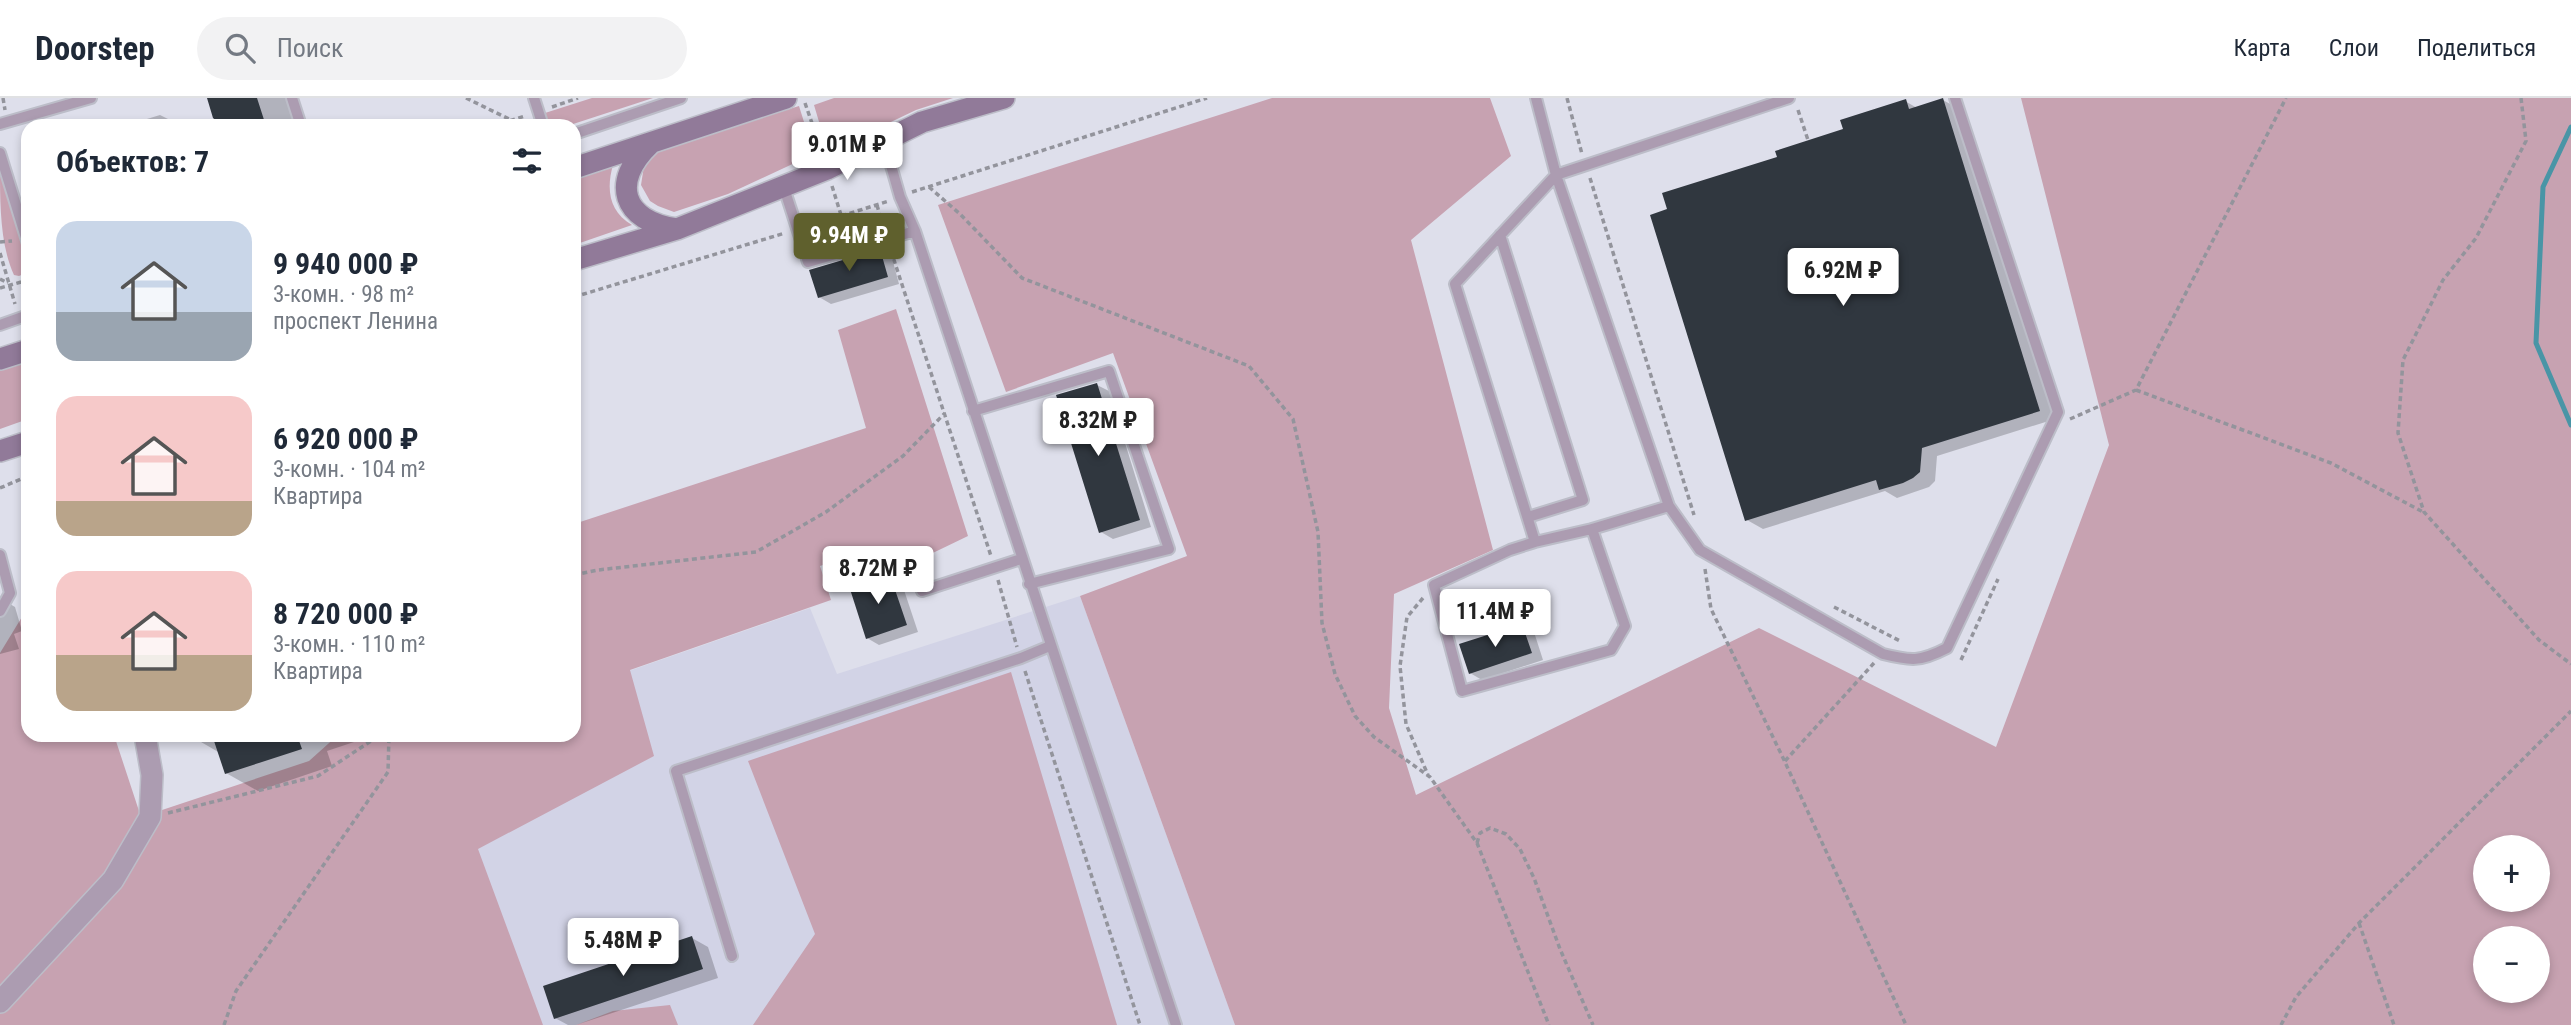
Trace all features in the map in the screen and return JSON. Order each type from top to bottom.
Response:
[{"type":"main road","points":[[581,166],[786,98]]},
{"type":"main road","points":[[581,258],[677,229],[827,169],[922,122],[1004,98]]},
{"type":"main road","points":[[654,141],[636,158],[630,168],[626,187],[628,197],[638,214],[646,220],[677,229]]},
{"type":"main road","points":[[0,359],[21,352]]},
{"type":"main road","points":[[0,451],[21,444]]},
{"type":"street","points":[[0,1002],[113,880],[150,817],[152,775],[146,742]]},
{"type":"lane","points":[[0,124],[91,98]]},
{"type":"lane","points":[[292,98],[299,119]]},
{"type":"lane","points":[[534,98],[541,119]]},
{"type":"lane","points":[[581,132],[681,98]]},
{"type":"lane","points":[[1536,98],[1556,175],[1669,506],[1700,550],[1882,654],[1910,661],[1930,657],[1947,649],[2058,412],[1955,98]]},
{"type":"lane","points":[[1535,542],[1455,284],[1556,175],[1789,98]]},
{"type":"lane","points":[[884,141],[900,197],[915,231],[1176,1025]]},
{"type":"lane","points":[[0,153],[21,221]]},
{"type":"lane","points":[[783,185],[808,262],[915,231]]},
{"type":"lane","points":[[1500,235],[1583,500],[1528,517]]},
{"type":"lane","points":[[0,325],[21,318]]},
{"type":"lane","points":[[973,411],[1109,371],[1169,549],[1029,584]]},
{"type":"lane","points":[[1592,529],[1625,626],[1611,650],[1462,691],[1434,585],[1510,550],[1669,506]]},
{"type":"lane","points":[[0,555],[10,593],[0,611]]},
{"type":"lane","points":[[922,591],[1021,559]]},
{"type":"lane","points":[[732,957],[676,771],[1021,658],[1050,646]]},
{"type":"path","points":[[466,98],[509,119]]},
{"type":"path","points":[[1567,98],[1697,523]]},
{"type":"path","points":[[2069,419],[2136,390],[2287,98]]},
{"type":"path","points":[[2424,512],[2398,433],[2403,360],[2443,280],[2476,238],[2526,141],[2521,98]]},
{"type":"path","points":[[1797,109],[1808,140]]},
{"type":"path","points":[[929,187],[960,214],[1022,278],[1250,366],[1293,419],[1318,533],[1322,623],[1335,674],[1354,716],[1374,737],[1428,776]]},
{"type":"path","points":[[877,205],[1140,1025]]},
{"type":"path","points":[[0,253],[21,310]]},
{"type":"path","points":[[0,279],[10,284]]},
{"type":"path","points":[[0,288],[21,282]]},
{"type":"path","points":[[2136,390],[2331,463],[2424,512],[2539,640],[2571,664]]},
{"type":"path","points":[[581,574],[756,552],[826,512],[903,456],[945,414]]},
{"type":"path","points":[[0,488],[21,479]]},
{"type":"path","points":[[1700,550],[1711,609],[1906,1025]]},
{"type":"path","points":[[1961,660],[2001,571]]},
{"type":"path","points":[[1434,585],[1408,617],[1400,666],[1406,724],[1428,776],[1477,843],[1549,1025]]},
{"type":"path","points":[[1823,602],[1910,646]]},
{"type":"path","points":[[1785,762],[1882,654]]},
{"type":"path","points":[[2281,1025],[2296,997],[2359,922],[2571,711]]},
{"type":"path","points":[[150,817],[318,776],[369,742]]},
{"type":"path","points":[[224,1025],[236,991],[388,772],[389,742]]},
{"type":"path","points":[[1477,843],[1480,833],[1490,828],[1506,834],[1520,849],[1534,877],[1592,1025]]},
{"type":"path","points":[[2359,922],[2395,1025]]},
{"type":"shaded area","points":[[592,98],[653,98],[581,121],[581,119],[547,119],[545,113]]},
{"type":"shaded area","points":[[834,98],[953,98],[916,110],[828,152],[814,105]]},
{"type":"shaded area","points":[[1272,98],[1490,98],[1511,156],[1411,240],[1493,550],[1394,594],[1389,708],[1416,795],[1759,628],[1996,747],[2109,445],[2021,98],[2571,98],[2571,1025],[1235,1025],[1080,596],[1187,556],[1113,353],[1006,392],[938,205]]},
{"type":"shaded area","points":[[799,106],[814,154],[728,194],[674,212],[650,201],[641,185],[644,166],[656,150]]},
{"type":"shaded area","points":[[613,165],[611,199],[618,214],[632,225],[581,243],[581,176]]},
{"type":"shaded area","points":[[0,168],[21,237],[19,276],[14,275],[9,263],[3,237]]},
{"type":"shaded area","points":[[896,309],[968,536],[910,564],[871,549],[820,566],[831,600],[630,670],[654,756],[478,849],[543,1025],[0,1025],[0,653],[21,618],[21,742],[116,742],[141,817],[309,761],[330,742],[581,742],[581,522],[866,428],[838,330]]},
{"type":"shaded area","points":[[21,362],[21,422],[0,429],[0,369]]},
{"type":"shaded area","points":[[1080,596],[1235,1025],[302,1025],[567,742],[581,742],[581,688],[810,608],[837,674]]},
{"type":"shaded area","points":[[1011,672],[1117,1025],[753,1025],[815,934],[748,761]]},
{"type":"shaded area","points":[[670,1005],[678,1025],[576,1025],[613,1011]]},
{"type":"building","points":[[207,98],[257,98],[264,119],[214,119]]},
{"type":"building","points":[[1943,98],[2040,411],[1922,448],[1920,472],[1903,483],[1879,490],[1876,480],[1745,521],[1650,215],[1667,209],[1662,193],[1777,157],[1775,151],[1843,129],[1840,120],[1906,99],[1909,109]]},
{"type":"building","points":[[880,249],[888,277],[818,298],[809,270]]},
{"type":"building","points":[[1097,383],[1140,520],[1099,533],[1056,395]]},
{"type":"building","points":[[889,572],[907,625],[866,639],[849,586]]},
{"type":"building","points":[[1522,624],[1532,653],[1469,674],[1459,644]]},
{"type":"building","points":[[214,742],[300,742],[302,749],[225,774]]},
{"type":"building","points":[[692,936],[703,969],[554,1019],[543,986]]},
{"type":"waterway","points":[[2571,127],[2543,187],[2536,343],[2571,425]]}]
